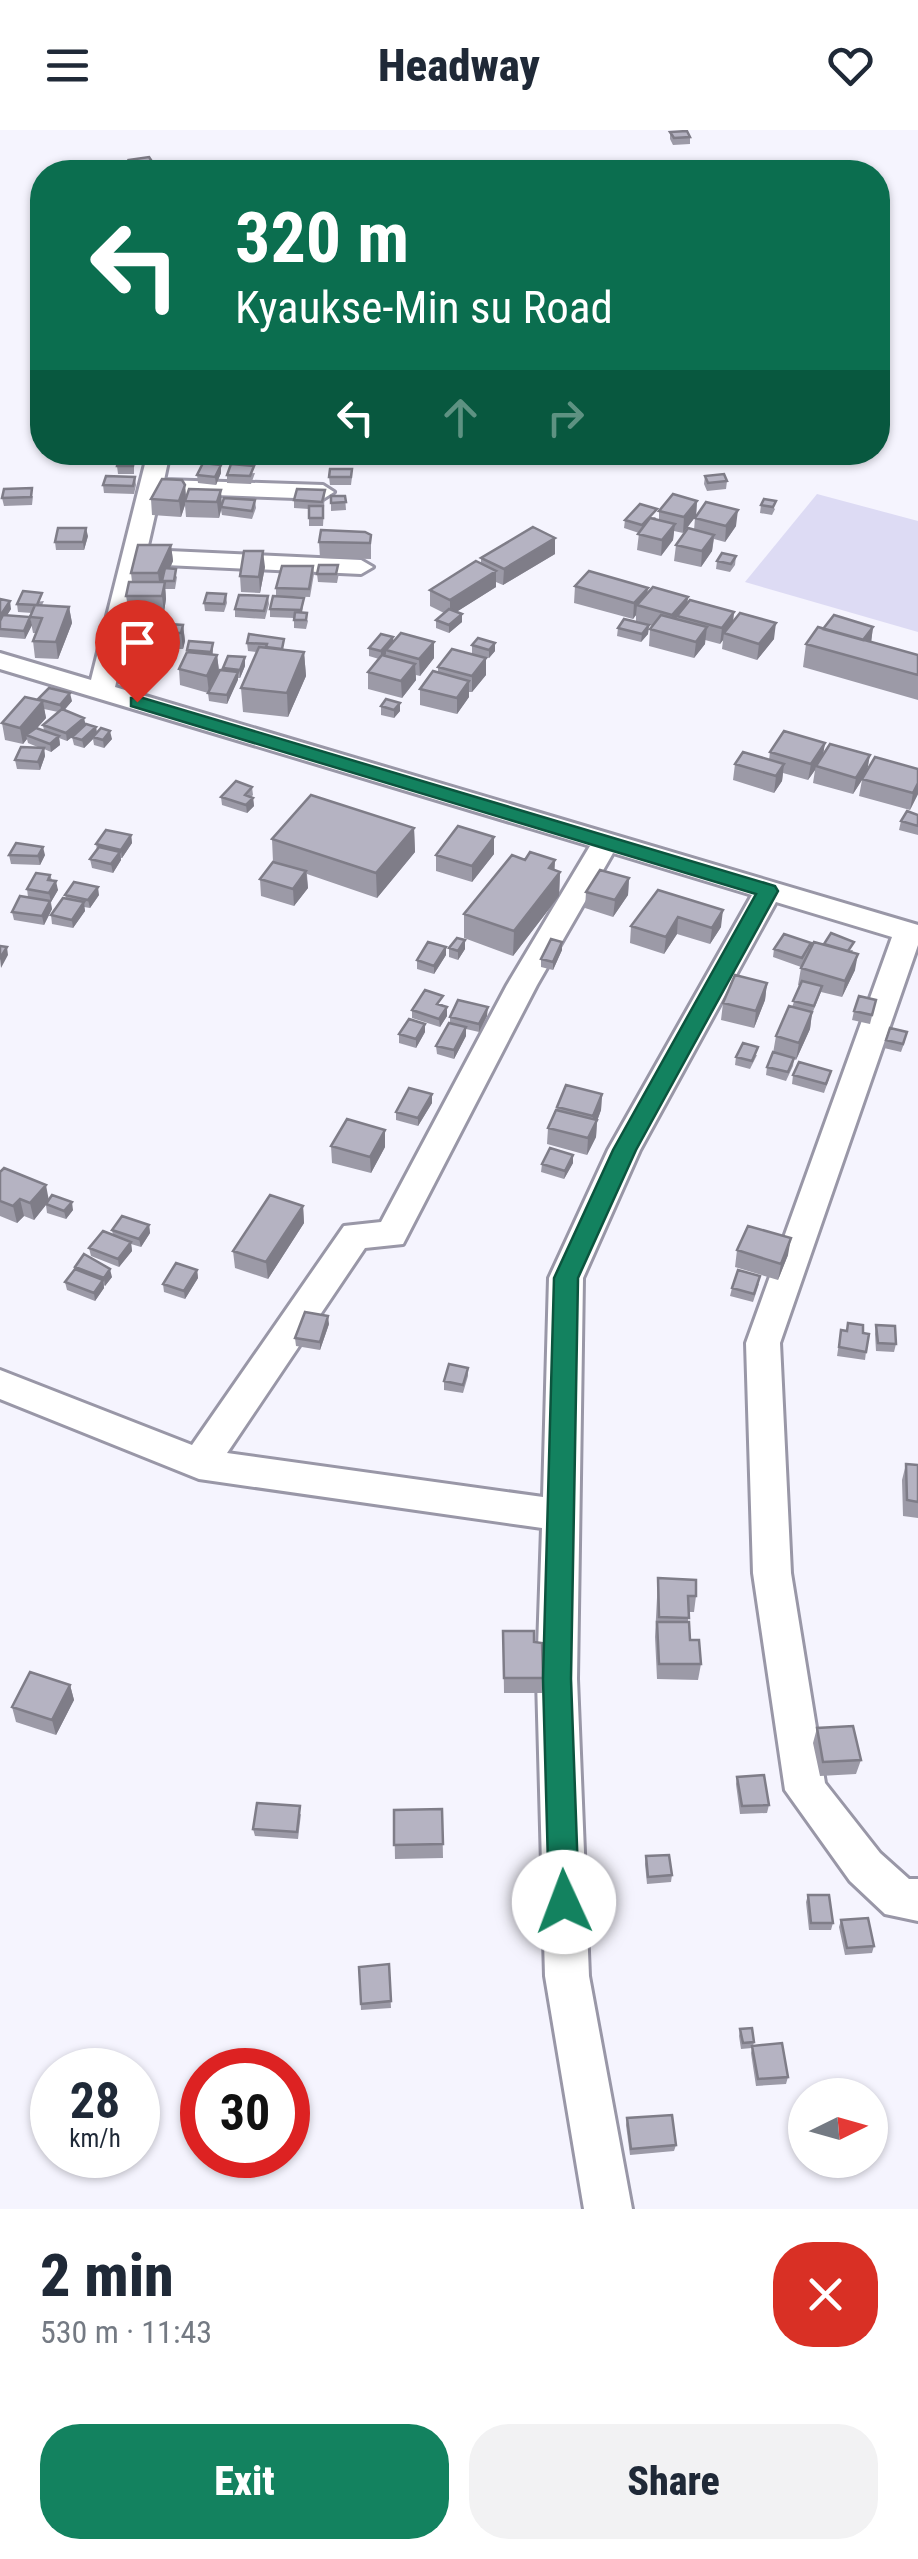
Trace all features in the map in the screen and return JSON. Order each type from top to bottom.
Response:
[{"type":"street","points":[[101,691],[156,465]]},
{"type":"street","points":[[150,486],[322,492]]},
{"type":"street","points":[[132,556],[361,567]]},
{"type":"street","points":[[0,661],[913,934],[763,1344],[772,1572],[806,1790],[866,1867],[900,1898],[918,1900]]},
{"type":"street","points":[[199,1464],[356,1235],[391,1235],[522,986],[606,842]]},
{"type":"street","points":[[608,2209],[567,1976],[557,1679],[566,1278],[624,1150],[768,891]]},
{"type":"street","points":[[0,1384],[199,1464],[558,1515]]},
{"type":"shaded area","points":[[817,494],[918,521],[918,632],[745,582]]},
{"type":"building","points":[[687,131],[690,137],[674,138],[670,132]]},
{"type":"building","points":[[202,465],[221,465],[215,477],[197,475]]},
{"type":"building","points":[[231,465],[254,466],[250,476],[227,475]]},
{"type":"building","points":[[330,469],[352,469],[351,477],[329,477]]},
{"type":"building","points":[[724,474],[727,481],[708,483],[705,476]]},
{"type":"building","points":[[106,476],[135,477],[133,486],[103,485]]},
{"type":"building","points":[[162,479],[182,480],[185,485],[179,501],[151,499]]},
{"type":"building","points":[[32,488],[31,497],[2,498],[4,489]]},
{"type":"building","points":[[189,489],[221,490],[217,502],[185,501]]},
{"type":"building","points":[[297,489],[325,490],[322,502],[294,500]]},
{"type":"building","points":[[673,494],[697,501],[684,517],[659,511]]},
{"type":"building","points":[[331,496],[345,496],[346,502],[331,503]]},
{"type":"building","points":[[224,498],[255,500],[252,511],[221,507]]},
{"type":"building","points":[[764,499],[776,501],[773,507],[761,505]]},
{"type":"building","points":[[706,502],[738,510],[726,526],[695,518]]},
{"type":"building","points":[[640,504],[657,509],[642,525],[625,520]]},
{"type":"building","points":[[309,506],[323,506],[323,518],[309,518]]},
{"type":"building","points":[[650,518],[675,524],[662,540],[638,534]]},
{"type":"building","points":[[533,527],[555,538],[504,569],[481,558]]},
{"type":"building","points":[[58,528],[86,528],[83,542],[55,542]]},
{"type":"building","points":[[688,528],[714,535],[702,551],[676,545]]},
{"type":"building","points":[[321,530],[365,532],[371,535],[370,543],[319,542]]},
{"type":"building","points":[[138,545],[171,545],[158,573],[131,573]]},
{"type":"building","points":[[244,551],[263,551],[259,577],[240,576]]},
{"type":"building","points":[[722,553],[736,556],[731,564],[717,561]]},
{"type":"building","points":[[476,561],[496,571],[450,600],[430,590]]},
{"type":"building","points":[[319,565],[338,565],[336,574],[317,574]]},
{"type":"building","points":[[282,566],[313,566],[309,589],[276,588]]},
{"type":"building","points":[[165,568],[176,569],[174,581],[162,581]]},
{"type":"building","points":[[589,571],[648,588],[634,603],[575,586]]},
{"type":"building","points":[[129,582],[165,582],[162,596],[126,596]]},
{"type":"building","points":[[653,587],[688,597],[672,615],[637,605]]},
{"type":"building","points":[[23,591],[42,593],[37,605],[17,604]]},
{"type":"building","points":[[207,593],[226,594],[224,604],[204,603]]},
{"type":"building","points":[[239,595],[268,596],[264,611],[235,609]]},
{"type":"building","points":[[273,596],[304,598],[301,610],[270,609]]},
{"type":"building","points":[[0,599],[10,601],[0,616]]},
{"type":"building","points":[[690,600],[734,612],[722,628],[677,616]]},
{"type":"building","points":[[35,605],[69,607],[56,642],[33,641],[42,618],[30,617]]},
{"type":"building","points":[[449,609],[462,614],[449,625],[436,620]]},
{"type":"building","points":[[295,612],[307,613],[306,620],[294,620]]},
{"type":"building","points":[[740,613],[776,623],[759,644],[724,633]]},
{"type":"building","points":[[3,615],[30,617],[24,631],[0,629]]},
{"type":"building","points":[[661,615],[707,627],[696,642],[650,629]]},
{"type":"building","points":[[834,615],[873,627],[863,640],[823,629]]},
{"type":"building","points":[[624,619],[649,625],[642,634],[618,628]]},
{"type":"building","points":[[123,621],[183,625],[181,633],[169,633],[164,651],[145,651],[142,661],[111,660]]},
{"type":"building","points":[[818,627],[918,655],[918,675],[806,644]]},
{"type":"building","points":[[401,633],[434,642],[419,659],[386,650]]},
{"type":"building","points":[[249,634],[284,639],[282,649],[247,643]]},
{"type":"building","points":[[381,634],[393,637],[381,651],[369,648]]},
{"type":"building","points":[[478,638],[495,643],[489,650],[472,645]]},
{"type":"building","points":[[189,641],[213,643],[211,652],[187,650]]},
{"type":"building","points":[[259,647],[304,652],[287,693],[241,688]]},
{"type":"building","points":[[452,649],[486,658],[472,676],[438,667]]},
{"type":"building","points":[[187,652],[217,655],[207,676],[179,669]]},
{"type":"building","points":[[382,655],[415,664],[401,681],[368,672]]},
{"type":"building","points":[[228,656],[245,657],[240,670],[223,668]]},
{"type":"building","points":[[220,670],[238,672],[227,695],[208,693]]},
{"type":"building","points":[[433,671],[469,681],[457,698],[420,689]]},
{"type":"building","points":[[49,688],[70,693],[60,705],[38,699]]},
{"type":"building","points":[[25,697],[43,701],[20,728],[2,723]]},
{"type":"building","points":[[386,699],[400,703],[394,710],[381,706]]},
{"type":"building","points":[[62,709],[84,718],[66,733],[43,725]]},
{"type":"building","points":[[86,724],[96,727],[82,740],[72,737]]},
{"type":"building","points":[[36,728],[59,736],[50,744],[26,735]]},
{"type":"building","points":[[101,728],[110,731],[103,740],[93,737]]},
{"type":"building","points":[[784,731],[825,743],[811,764],[770,752]]},
{"type":"building","points":[[830,744],[870,755],[856,778],[816,766]]},
{"type":"building","points":[[21,747],[44,748],[38,762],[15,760]]},
{"type":"building","points":[[743,752],[784,764],[776,776],[735,764]]},
{"type":"building","points":[[875,757],[918,769],[913,793],[862,779]]},
{"type":"building","points":[[236,781],[252,787],[245,795],[253,798],[246,805],[221,797]]},
{"type":"building","points":[[311,795],[414,828],[376,873],[272,839]]},
{"type":"building","points":[[907,811],[918,815],[918,826],[901,821]]},
{"type":"building","points":[[458,826],[494,837],[472,866],[436,855]]},
{"type":"building","points":[[106,830],[131,835],[121,850],[96,844]]},
{"type":"building","points":[[16,843],[43,847],[38,856],[9,855]]},
{"type":"building","points":[[99,847],[120,852],[111,864],[90,859]]},
{"type":"building","points":[[530,852],[555,860],[549,868],[560,872],[514,931],[464,914],[512,855],[525,860]]},
{"type":"building","points":[[273,862],[306,871],[293,889],[260,879]]},
{"type":"building","points":[[600,870],[629,878],[615,900],[586,892]]},
{"type":"building","points":[[36,873],[50,875],[48,880],[56,881],[49,893],[27,889]]},
{"type":"building","points":[[74,882],[98,887],[88,900],[65,895]]},
{"type":"building","points":[[658,890],[723,910],[712,928],[678,917],[666,937],[631,926]]},
{"type":"building","points":[[20,896],[50,901],[42,916],[12,912]]},
{"type":"building","points":[[63,898],[84,902],[72,920],[51,915]]},
{"type":"building","points":[[831,933],[854,942],[848,951],[824,944]]},
{"type":"building","points":[[784,934],[811,943],[802,958],[774,949]]},
{"type":"building","points":[[457,938],[465,940],[458,951],[449,948]]},
{"type":"building","points":[[551,939],[562,942],[553,962],[541,959]]},
{"type":"building","points":[[428,942],[446,947],[434,966],[417,960]]},
{"type":"building","points":[[814,942],[858,954],[845,981],[801,968]]},
{"type":"building","points":[[735,975],[767,983],[756,1011],[723,1003]]},
{"type":"building","points":[[802,981],[822,986],[814,1006],[793,1001]]},
{"type":"building","points":[[425,990],[443,996],[437,1004],[447,1007],[439,1019],[412,1010]]},
{"type":"building","points":[[859,996],[876,1000],[872,1015],[854,1011]]},
{"type":"building","points":[[458,1000],[488,1007],[479,1024],[450,1017]]},
{"type":"building","points":[[789,1006],[812,1012],[799,1043],[776,1036]]},
{"type":"building","points":[[409,1019],[425,1024],[416,1039],[399,1034]]},
{"type":"building","points":[[449,1023],[466,1027],[454,1050],[436,1046]]},
{"type":"building","points":[[890,1028],[907,1032],[903,1044],[886,1040]]},
{"type":"building","points":[[743,1043],[758,1047],[752,1061],[736,1057]]},
{"type":"building","points":[[773,1052],[794,1058],[788,1072],[767,1067]]},
{"type":"building","points":[[799,1062],[831,1071],[826,1084],[793,1075]]},
{"type":"building","points":[[566,1085],[602,1094],[593,1116],[557,1107]]},
{"type":"building","points":[[409,1088],[432,1094],[418,1118],[396,1112]]},
{"type":"building","points":[[556,1110],[597,1120],[588,1138],[548,1128]]},
{"type":"building","points":[[347,1119],[385,1130],[370,1157],[331,1146]]},
{"type":"building","points":[[550,1148],[573,1155],[565,1171],[542,1164]]},
{"type":"building","points":[[4,1168],[46,1185],[30,1203],[20,1199],[13,1206],[0,1201],[0,1172]]},
{"type":"building","points":[[52,1195],[72,1202],[64,1211],[46,1204]]},
{"type":"building","points":[[270,1195],[303,1206],[266,1262],[233,1251]]},
{"type":"building","points":[[122,1216],[149,1225],[139,1239],[112,1230]]},
{"type":"building","points":[[748,1226],[791,1238],[781,1264],[737,1250]]},
{"type":"building","points":[[103,1231],[131,1242],[118,1259],[89,1248]]},
{"type":"building","points":[[84,1254],[110,1269],[104,1278],[75,1267]]},
{"type":"building","points":[[176,1263],[197,1270],[184,1291],[163,1284]]},
{"type":"building","points":[[75,1269],[103,1280],[94,1293],[65,1282]]},
{"type":"building","points":[[738,1270],[760,1276],[754,1294],[732,1288]]},
{"type":"building","points":[[305,1312],[328,1316],[320,1342],[295,1338]]},
{"type":"building","points":[[848,1323],[863,1325],[863,1333],[869,1334],[866,1352],[839,1347],[841,1330],[847,1331]]},
{"type":"building","points":[[876,1325],[895,1326],[896,1344],[878,1343]]},
{"type":"building","points":[[449,1364],[468,1368],[463,1385],[444,1381]]},
{"type":"building","points":[[906,1464],[918,1465],[918,1502],[907,1500]]},
{"type":"building","points":[[658,1578],[696,1580],[696,1596],[688,1596],[689,1618],[659,1617]]},
{"type":"building","points":[[657,1622],[689,1622],[690,1640],[699,1640],[701,1664],[659,1664]]},
{"type":"building","points":[[503,1631],[534,1631],[534,1642],[542,1643],[543,1678],[504,1678]]},
{"type":"building","points":[[30,1672],[70,1685],[52,1720],[12,1707]]},
{"type":"building","points":[[853,1726],[861,1760],[823,1762],[817,1728]]},
{"type":"building","points":[[764,1775],[769,1805],[742,1806],[737,1777]]},
{"type":"building","points":[[257,1803],[300,1806],[297,1832],[253,1829]]},
{"type":"building","points":[[442,1809],[443,1844],[394,1845],[394,1810]]},
{"type":"building","points":[[669,1855],[672,1875],[648,1877],[646,1856]]},
{"type":"building","points":[[808,1895],[829,1895],[833,1923],[811,1923]]},
{"type":"building","points":[[868,1918],[874,1946],[847,1948],[841,1920]]},
{"type":"building","points":[[389,1964],[391,2001],[361,2004],[359,1967]]},
{"type":"building","points":[[752,2028],[754,2042],[743,2043],[740,2029]]},
{"type":"building","points":[[782,2043],[788,2077],[758,2079],[752,2046]]},
{"type":"building","points":[[672,2115],[676,2145],[631,2149],[627,2118]]},
{"type":"route","points":[[137,702],[768,891],[624,1150],[566,1278],[557,1679],[564,1902]]}]
